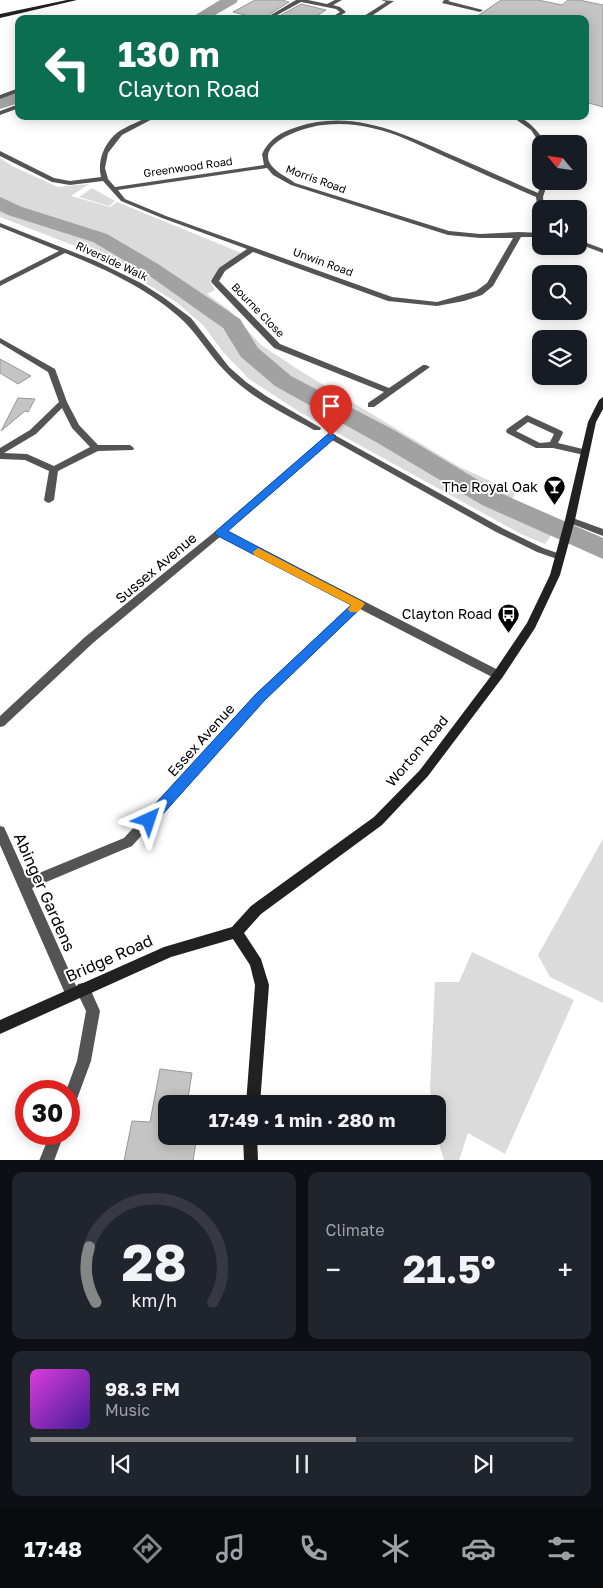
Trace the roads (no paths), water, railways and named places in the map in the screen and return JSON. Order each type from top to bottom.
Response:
[{"type":"street","points":[[0,16],[74,0]]},
{"type":"street","points":[[273,15],[301,0],[338,8],[343,12],[338,15]]},
{"type":"street","points":[[328,6],[339,0]]},
{"type":"street","points":[[370,15],[391,1],[384,0]]},
{"type":"street","points":[[444,2],[480,10]]},
{"type":"street","points":[[0,97],[15,91]]},
{"type":"street","points":[[0,113],[15,107]]},
{"type":"street","points":[[0,152],[52,180],[70,183],[105,179],[102,168],[105,153],[120,134],[147,120]]},
{"type":"street","name":"Morris Road","points":[[341,120],[302,127],[277,137],[269,144],[265,152],[268,166],[274,174],[293,184],[448,233],[480,236],[532,235]]},
{"type":"street","name":"Morris Road","points":[[352,120],[399,134],[539,196]]},
{"type":"street","points":[[520,120],[533,129],[537,135]]},
{"type":"street","name":"Greenwood Road","points":[[112,189],[268,166]]},
{"type":"street","name":"Unwin Road","points":[[105,179],[123,200],[145,210],[391,299],[437,304],[461,299],[479,292],[490,284],[519,234]]},
{"type":"street","points":[[538,200],[541,190]]},
{"type":"street","name":"Riverside Walk","points":[[0,224],[97,264],[141,286],[189,321],[234,377],[258,395],[317,428]]},
{"type":"street","points":[[587,245],[603,251]]},
{"type":"street","name":"Bourne Close","points":[[252,249],[222,270],[215,280],[266,337],[277,346],[390,391]]},
{"type":"street","points":[[0,284],[64,251]]},
{"type":"street","points":[[0,340],[52,371],[63,402],[76,426],[96,448]]},
{"type":"street","points":[[371,406],[426,367]]},
{"type":"street","name":"Worton Road","points":[[236,932],[256,910],[378,821],[424,773],[498,675],[531,625],[555,575],[592,422],[603,400]]},
{"type":"street","points":[[0,452],[33,432],[63,402]]},
{"type":"street","points":[[553,445],[559,433],[527,418],[510,431],[540,446],[553,445],[584,452]]},
{"type":"street","name":"Sussex Avenue","points":[[0,723],[89,640],[220,532],[331,436],[499,530],[540,550],[560,557]]},
{"type":"street","points":[[54,470],[96,448],[130,448]]},
{"type":"street","points":[[0,456],[27,456],[54,470]]},
{"type":"street","points":[[49,500],[54,470]]},
{"type":"street","points":[[569,523],[603,533]]},
{"type":"street","points":[[220,532],[498,675]]},
{"type":"street","name":"Essex Avenue","points":[[25,885],[128,842],[260,698],[359,604]]},
{"type":"street","name":"Abinger Gardens","points":[[0,831],[77,991],[93,1011],[84,1062],[77,1080]]},
{"type":"street","points":[[236,932],[256,963],[262,985],[253,1095]]},
{"type":"street","name":"Bridge Road","points":[[0,1027],[169,951],[236,932]]},
{"type":"street","points":[[46,1160],[52,1145]]},
{"type":"street","points":[[250,1145],[251,1160]]},
{"type":"waterway","points":[[203,15],[231,0]]},
{"type":"waterway","points":[[0,104],[15,98]]},
{"type":"waterway","points":[[0,203],[15,211],[100,238],[151,268],[232,324],[249,352],[283,381],[385,436],[491,499],[603,549]]},
{"type":"place","name":"The Royal Oak","points":[[554,506]]},
{"type":"place","name":"Clayton Road","points":[[508,633]]}]
